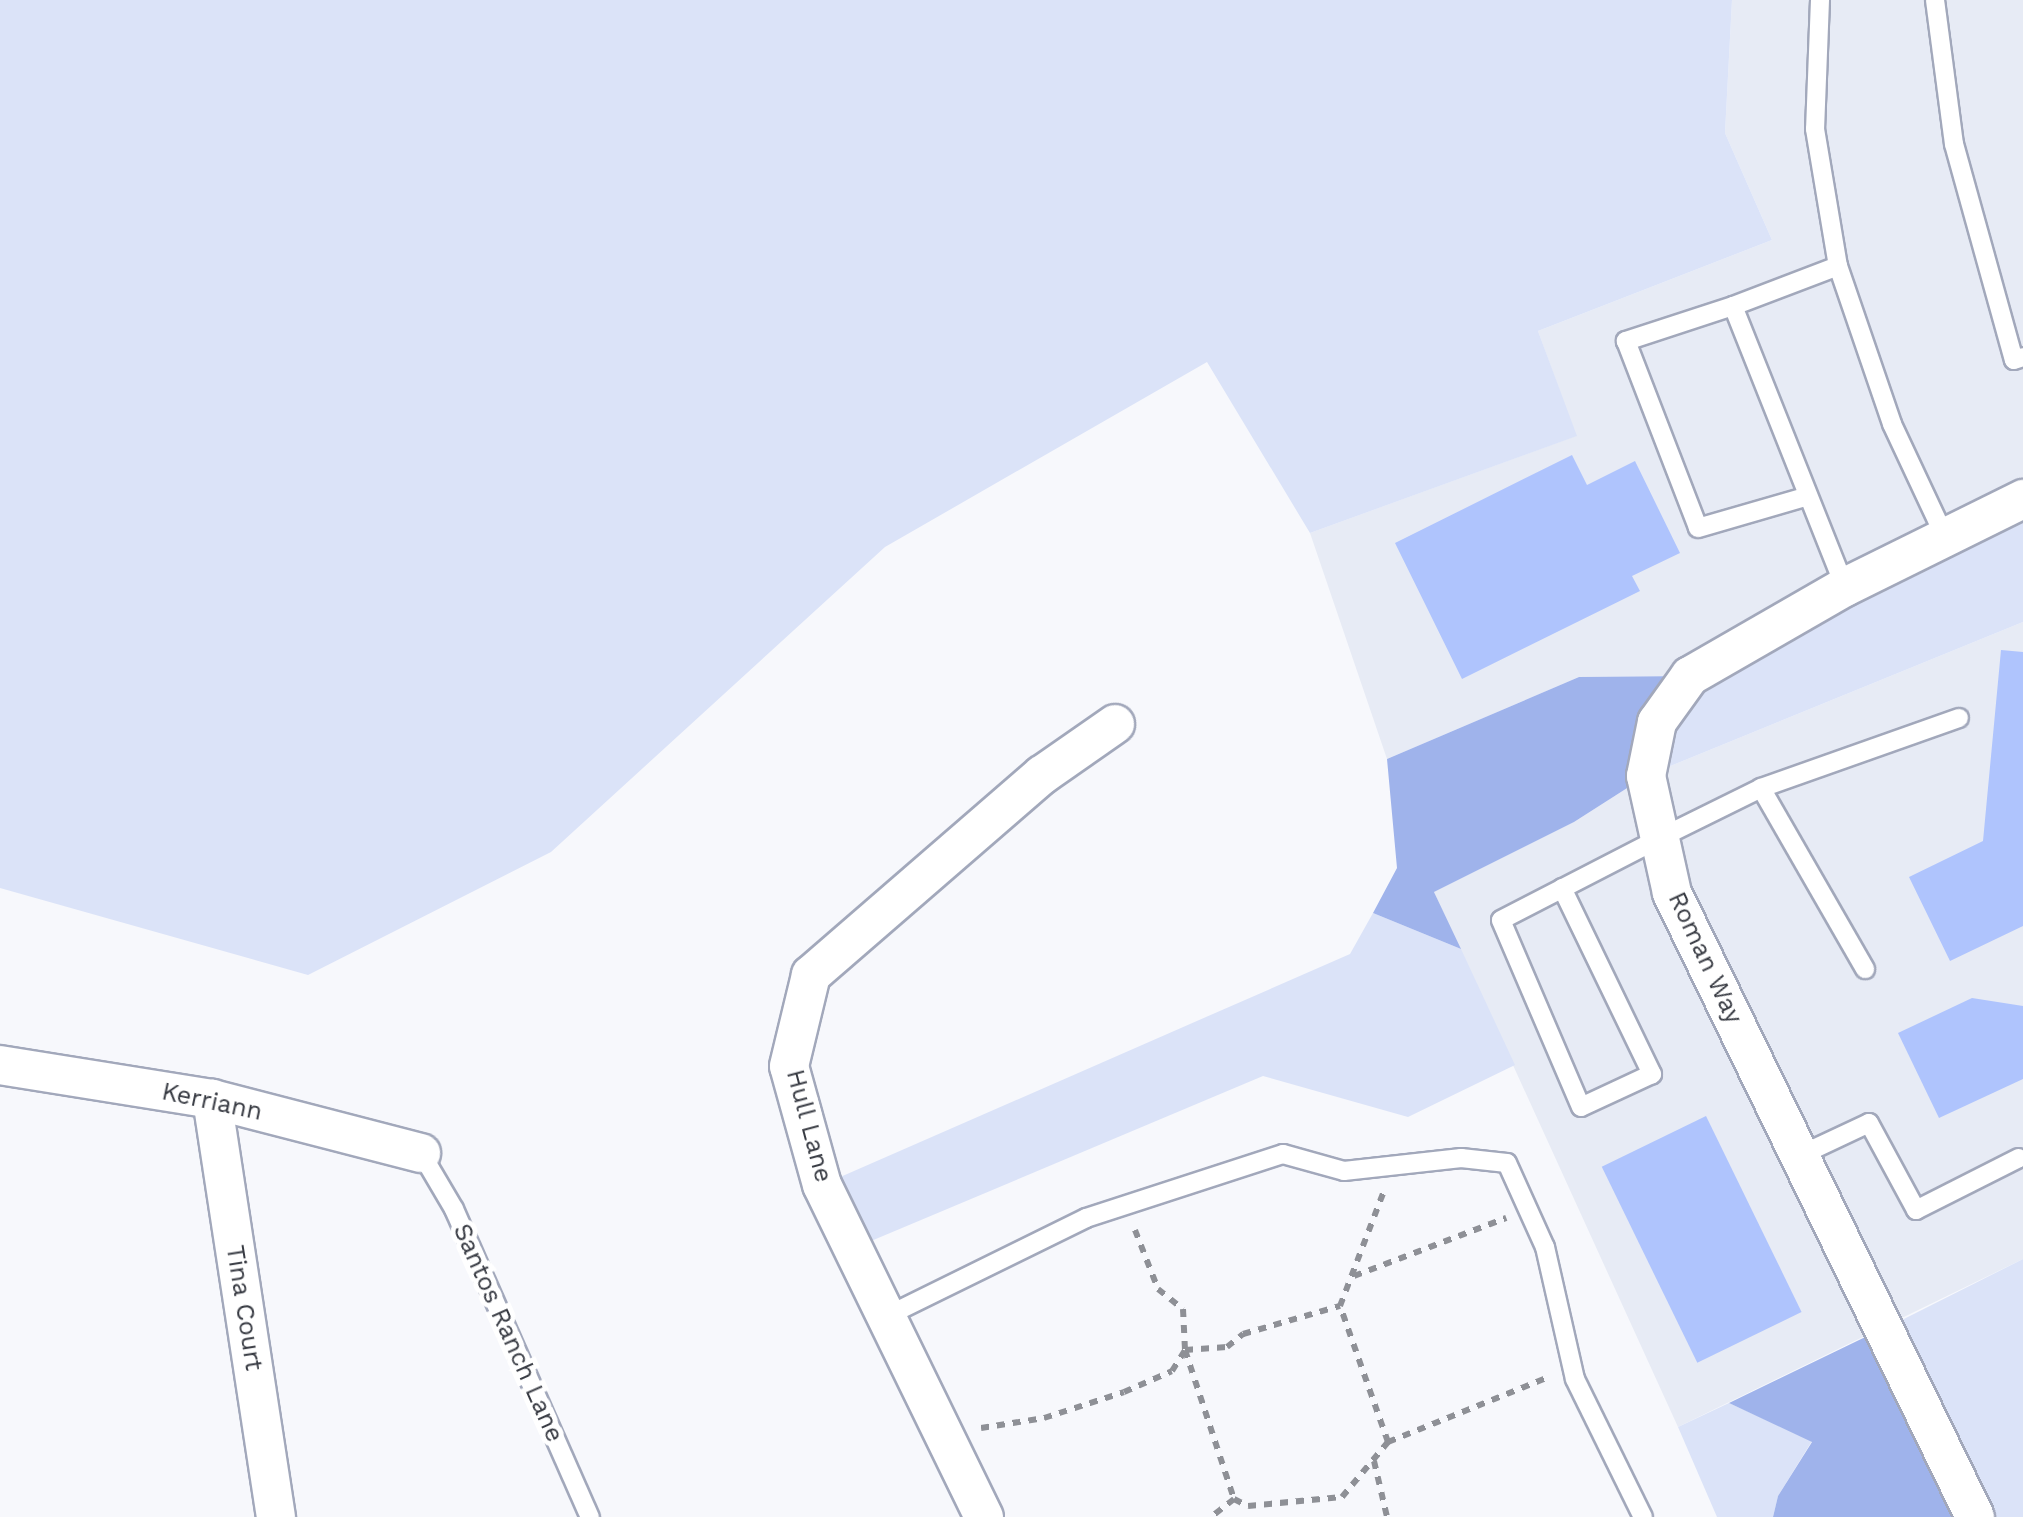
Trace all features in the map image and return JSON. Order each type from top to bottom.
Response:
[{"type":"street","name":"Roman Way","points":[[1974,1517],[1672,893],[1646,776],[1657,722],[1690,676],[1845,587],[2023,499]]},
{"type":"street","name":"Hull Lane","points":[[984,1517],[822,1184],[789,1066],[811,976],[1042,775],[1115,724]]},
{"type":"street","name":"Kerriann","points":[[0,1065],[212,1099],[421,1153]]},
{"type":"street","name":"Tina Court","points":[[212,1099],[276,1517]]},
{"type":"lane","points":[[1820,0],[1815,129],[1838,266],[1892,424],[1945,537]]},
{"type":"lane","points":[[1936,0],[1954,144],[2014,360],[2023,357]]},
{"type":"lane","points":[[1805,497],[1698,528],[1626,342],[1838,266]]},
{"type":"lane","points":[[1733,306],[1805,497],[1845,587]]},
{"type":"lane","points":[[1562,888],[1652,1074],[1581,1107],[1501,920],[1562,888],[1660,838],[1760,788],[1959,718]]},
{"type":"lane","points":[[1760,788],[1866,969]]},
{"type":"lane","points":[[1801,1155],[1869,1123],[1916,1210],[2019,1158]]},
{"type":"lane","name":"Santos Ranch Lane","points":[[421,1153],[454,1210],[590,1517]]},
{"type":"lane","points":[[884,1318],[1125,1206],[1283,1154],[1344,1171],[1460,1158],[1507,1163],[1545,1247],[1575,1379],[1642,1517]]},
{"type":"path","points":[[1388,1442],[1340,1306],[1392,1166]]},
{"type":"path","points":[[1125,1206],[1158,1289],[1183,1309],[1185,1350],[1234,1499],[1248,1506],[1342,1497],[1388,1442],[1546,1377],[1575,1379]]},
{"type":"path","points":[[1353,1276],[1528,1209]]},
{"type":"path","points":[[1185,1350],[1228,1347],[1242,1334],[1340,1306]]},
{"type":"path","points":[[942,1434],[1044,1418],[1124,1392],[1172,1372],[1185,1350]]},
{"type":"path","points":[[1373,1460],[1387,1517]]},
{"type":"path","points":[[1210,1517],[1234,1499]]},
{"type":"shaded area","points":[[0,0],[1732,0],[1725,133],[1772,240],[1538,331],[1577,436],[1310,533],[1207,362],[885,547],[551,852],[308,975],[0,888]]},
{"type":"shaded area","points":[[1732,0],[2023,0],[2023,499],[1690,676],[1579,677],[1387,759],[1310,533],[1576,436],[1538,331],[1772,240],[1725,133]]},
{"type":"shaded area","points":[[2023,499],[2023,622],[1646,776],[1690,676]]},
{"type":"shaded area","points":[[2023,622],[2023,1259],[1678,1427],[1434,892],[1574,822],[1646,776]]},
{"type":"shaded area","points":[[1690,676],[1646,776],[1574,822],[1434,892],[1461,949],[1373,913],[1397,868],[1387,759],[1579,677]]},
{"type":"shaded area","points":[[1373,913],[1461,949],[1515,1065],[1408,1117],[1263,1076],[852,1249],[822,1185],[1350,954]]},
{"type":"shaded area","points":[[2023,1259],[2023,1517],[1975,1517],[1886,1328]]},
{"type":"shaded area","points":[[1886,1327],[1975,1517],[1773,1517],[1778,1496],[1812,1442],[1729,1403]]},
{"type":"shaded area","points":[[1729,1403],[1812,1441],[1778,1496],[1773,1517],[1717,1517],[1678,1427]]},
{"type":"building","points":[[1572,455],[1587,485],[1635,461],[1680,553],[1632,576],[1640,591],[1462,679],[1395,543]]},
{"type":"building","points":[[2001,650],[2023,652],[2023,926],[1950,961],[1909,877],[1983,841]]},
{"type":"building","points":[[1972,998],[2023,1006],[2023,1079],[1939,1118],[1898,1033]]},
{"type":"building","points":[[1706,1116],[1802,1312],[1697,1363],[1602,1167]]}]
